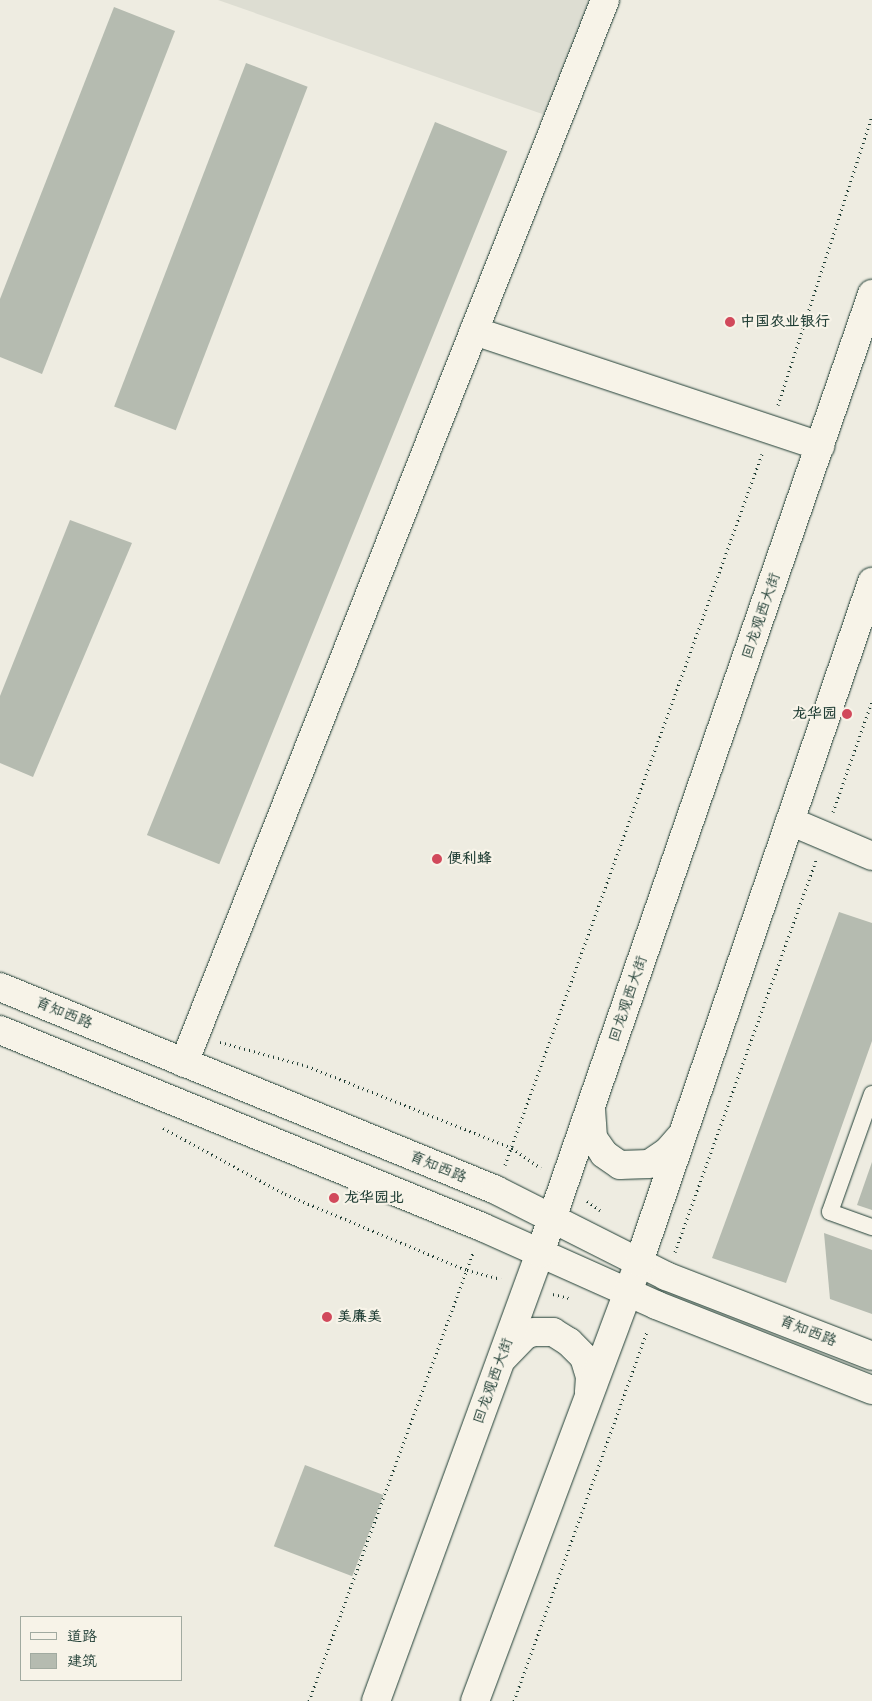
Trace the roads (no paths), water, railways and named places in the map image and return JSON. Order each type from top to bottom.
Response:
[{"type":"street","points":[[184,1063],[605,0]]},
{"type":"street","name":"回龙观西大街","points":[[376,1701],[540,1253],[872,294]]},
{"type":"street","points":[[474,330],[820,446]]},
{"type":"street","points":[[475,1701],[639,1262],[872,582]]},
{"type":"street","points":[[790,821],[872,856]]},
{"type":"street","name":"育知西路","points":[[0,987],[496,1190],[639,1262],[872,1356]]},
{"type":"street","name":"育知西路","points":[[0,1030],[540,1253],[628,1292],[872,1390]]},
{"type":"street","points":[[594,1096],[590,1120],[593,1138],[604,1154],[620,1166],[639,1167],[659,1159],[675,1143],[685,1127]]},
{"type":"street","points":[[495,1376],[505,1354],[517,1340],[534,1332],[553,1332],[577,1348],[588,1366],[590,1388],[582,1413]]},
{"type":"lane","points":[[872,1094],[830,1212],[872,1227]]},
{"type":"place","name":"中国农业银行","points":[[730,322]]},
{"type":"place","name":"龙华园","points":[[847,714]]},
{"type":"place","name":"便利蜂","points":[[437,859]]},
{"type":"place","name":"龙华园北","points":[[334,1198]]},
{"type":"place","name":"美廉美","points":[[327,1317]]}]
